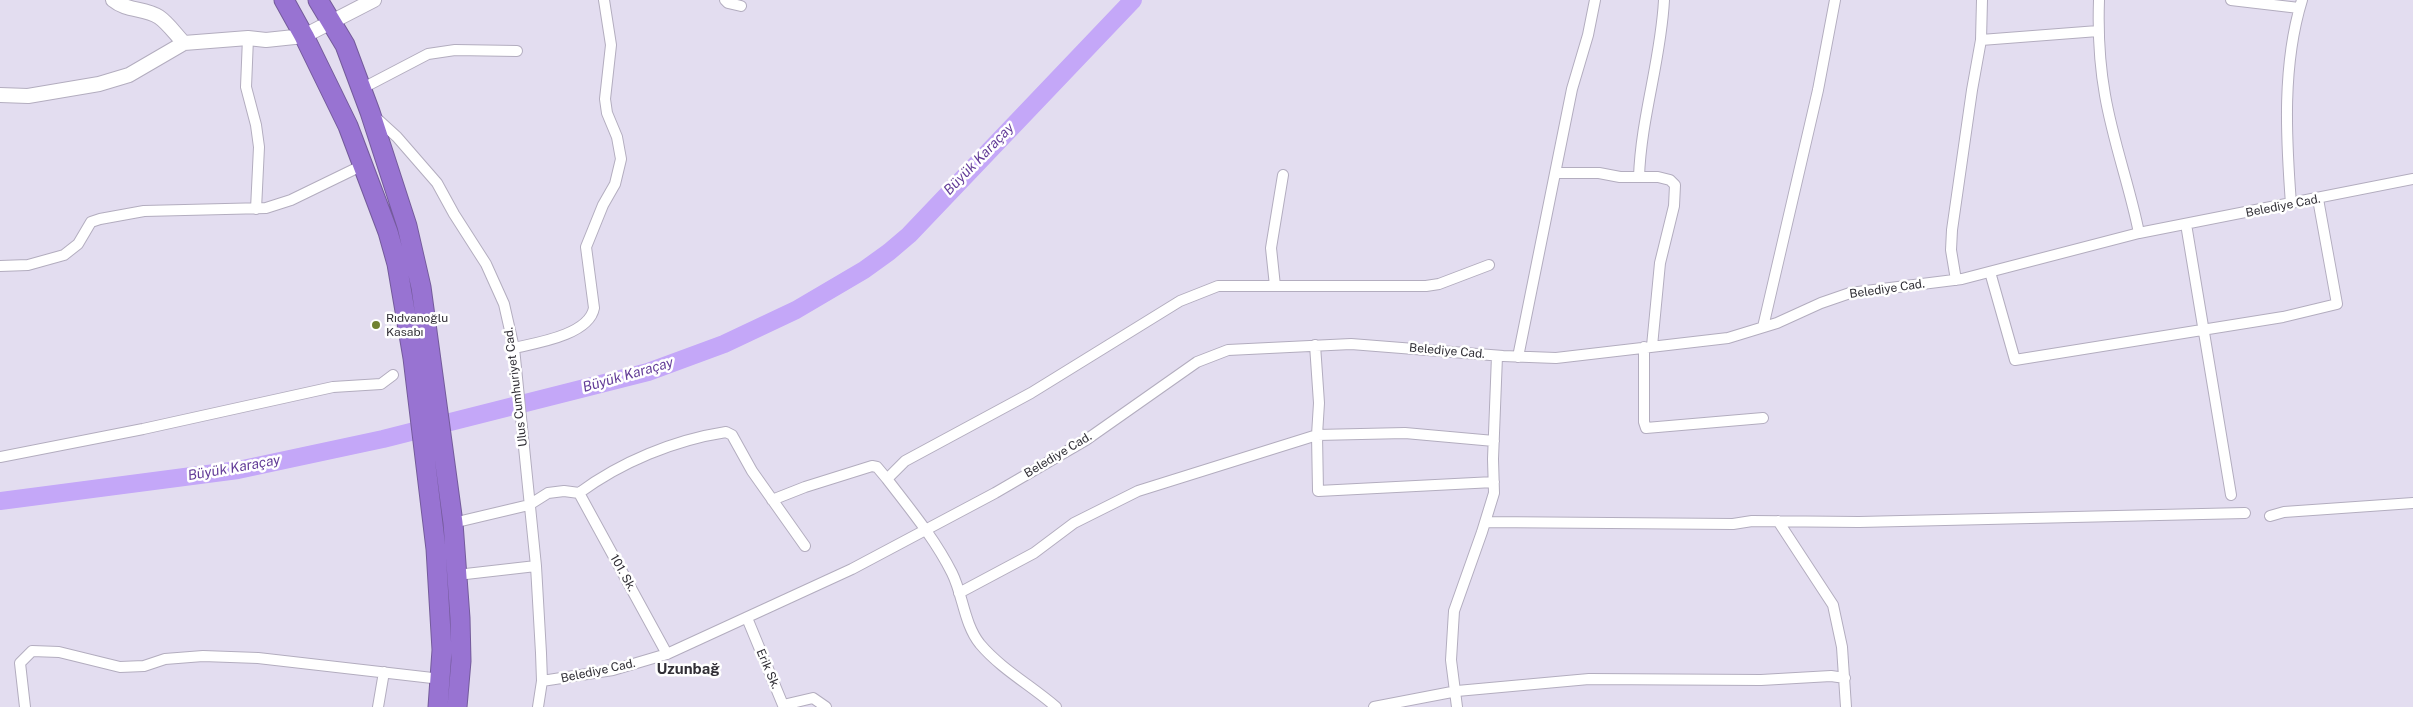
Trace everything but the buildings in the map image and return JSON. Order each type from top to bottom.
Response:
[{"type":"highway","points":[[284,0],[304,36],[348,126],[388,232],[397,264],[413,358],[432,510],[441,614],[441,679],[438,707]]},
{"type":"highway","points":[[318,0],[345,45],[370,112],[407,226],[421,287],[453,523],[461,661],[458,707]]},
{"type":"street","points":[[113,0],[124,6],[144,10],[158,17],[184,43]]},
{"type":"street","points":[[0,94],[28,96],[98,84],[129,75],[184,43],[248,38],[266,40],[304,36],[374,0]]},
{"type":"street","points":[[514,348],[553,338],[574,330],[592,314],[594,308],[586,246],[603,205],[615,184],[621,159],[617,137],[607,113],[606,100],[611,45],[604,0]]},
{"type":"street","points":[[725,0],[728,3],[741,6]]},
{"type":"street","points":[[1518,357],[1572,89],[1588,34],[1595,0]]},
{"type":"street","points":[[1639,177],[1640,148],[1657,57],[1664,0]]},
{"type":"street","points":[[1762,327],[1818,90],[1835,0]]},
{"type":"street","points":[[1956,280],[1952,250],[1952,230],[1981,40],[1982,0]]},
{"type":"street","points":[[2098,0],[2098,31],[2105,94],[2139,233]]},
{"type":"street","points":[[2231,0],[2300,4],[2296,19],[2288,78],[2287,148],[2291,204]]},
{"type":"street","points":[[1981,40],[2098,31]]},
{"type":"street","points":[[248,38],[246,87],[248,103],[256,125],[259,147],[256,209]]},
{"type":"street","points":[[361,89],[428,54],[455,50],[517,51]]},
{"type":"street","name":"Ulus Cumhuriyet Cad.","points":[[370,112],[398,137],[430,174],[480,253],[501,295],[514,348],[536,566],[542,681],[538,707]]},
{"type":"street","points":[[0,266],[28,265],[57,258],[78,244],[91,222],[112,216],[177,209],[256,209],[276,206],[362,166]]},
{"type":"street","points":[[1555,173],[1599,173],[1620,177],[1658,177],[1670,180],[1675,186],[1676,194],[1660,263],[1648,346],[1644,422],[1646,428],[1763,418]]},
{"type":"street","points":[[1275,286],[1271,248],[1283,175]]},
{"type":"street","name":"Belediye Cad.","points":[[542,681],[613,670],[667,654],[852,569],[995,493],[1086,440],[1197,362],[1228,350],[1351,344],[1497,356],[1556,358],[1728,338],[1850,293],[1956,280],[2139,233],[2413,179]]},
{"type":"street","points":[[1990,272],[2015,360],[2283,317],[2337,304],[2318,199]]},
{"type":"street","points":[[2186,224],[2231,495]]},
{"type":"street","points":[[887,479],[905,461],[1031,392],[1180,301],[1218,286],[1426,286],[1439,284],[1489,265]]},
{"type":"street","points":[[1315,345],[1319,403],[1317,435],[1318,491],[1494,482]]},
{"type":"street","points":[[1457,707],[1457,691],[1451,660],[1454,611],[1486,522],[1494,493],[1497,356]]},
{"type":"street","points":[[0,457],[143,429],[333,388],[381,384],[393,375]]},
{"type":"street","points":[[453,523],[529,505],[548,493],[564,491],[579,493],[603,475],[644,456],[697,438],[726,432],[732,435],[741,453],[805,546]]},
{"type":"street","points":[[959,593],[1034,553],[1074,523],[1138,490],[1317,435],[1405,433],[1494,441]]},
{"type":"street","points":[[772,500],[805,487],[872,466],[877,467],[926,530],[953,576],[968,621],[979,643],[1013,674],[1056,707]]},
{"type":"street","name":"101. Sk.","points":[[579,493],[667,654]]},
{"type":"street","points":[[2270,516],[2284,512],[2413,503]]},
{"type":"street","points":[[1486,522],[1732,524],[1778,521],[1859,522],[2244,512]]},
{"type":"street","points":[[1778,521],[1833,605],[1846,678],[1846,707]]},
{"type":"street","points":[[457,575],[536,566]]},
{"type":"street","name":"Erik Sk.","points":[[747,618],[783,705],[813,698],[826,707]]},
{"type":"street","points":[[25,707],[20,663],[32,651],[59,652],[103,661],[120,667],[144,666],[165,659],[203,656],[258,658],[441,679]]},
{"type":"street","points":[[378,707],[384,672]]},
{"type":"street","points":[[1374,707],[1457,691],[1589,679],[1634,677],[1761,680],[1831,676],[1846,678]]},
{"type":"waterway","name":"Büyük Karaçay","points":[[0,501],[238,470],[383,439],[648,372],[724,344],[796,310],[864,270],[889,252],[909,235],[1133,0]]},
{"type":"place","name":"Rıdvanoğlu Kasabı","points":[[376,325]]},
{"type":"district","name":"Uzunbağ","points":[[688,669]]}]
